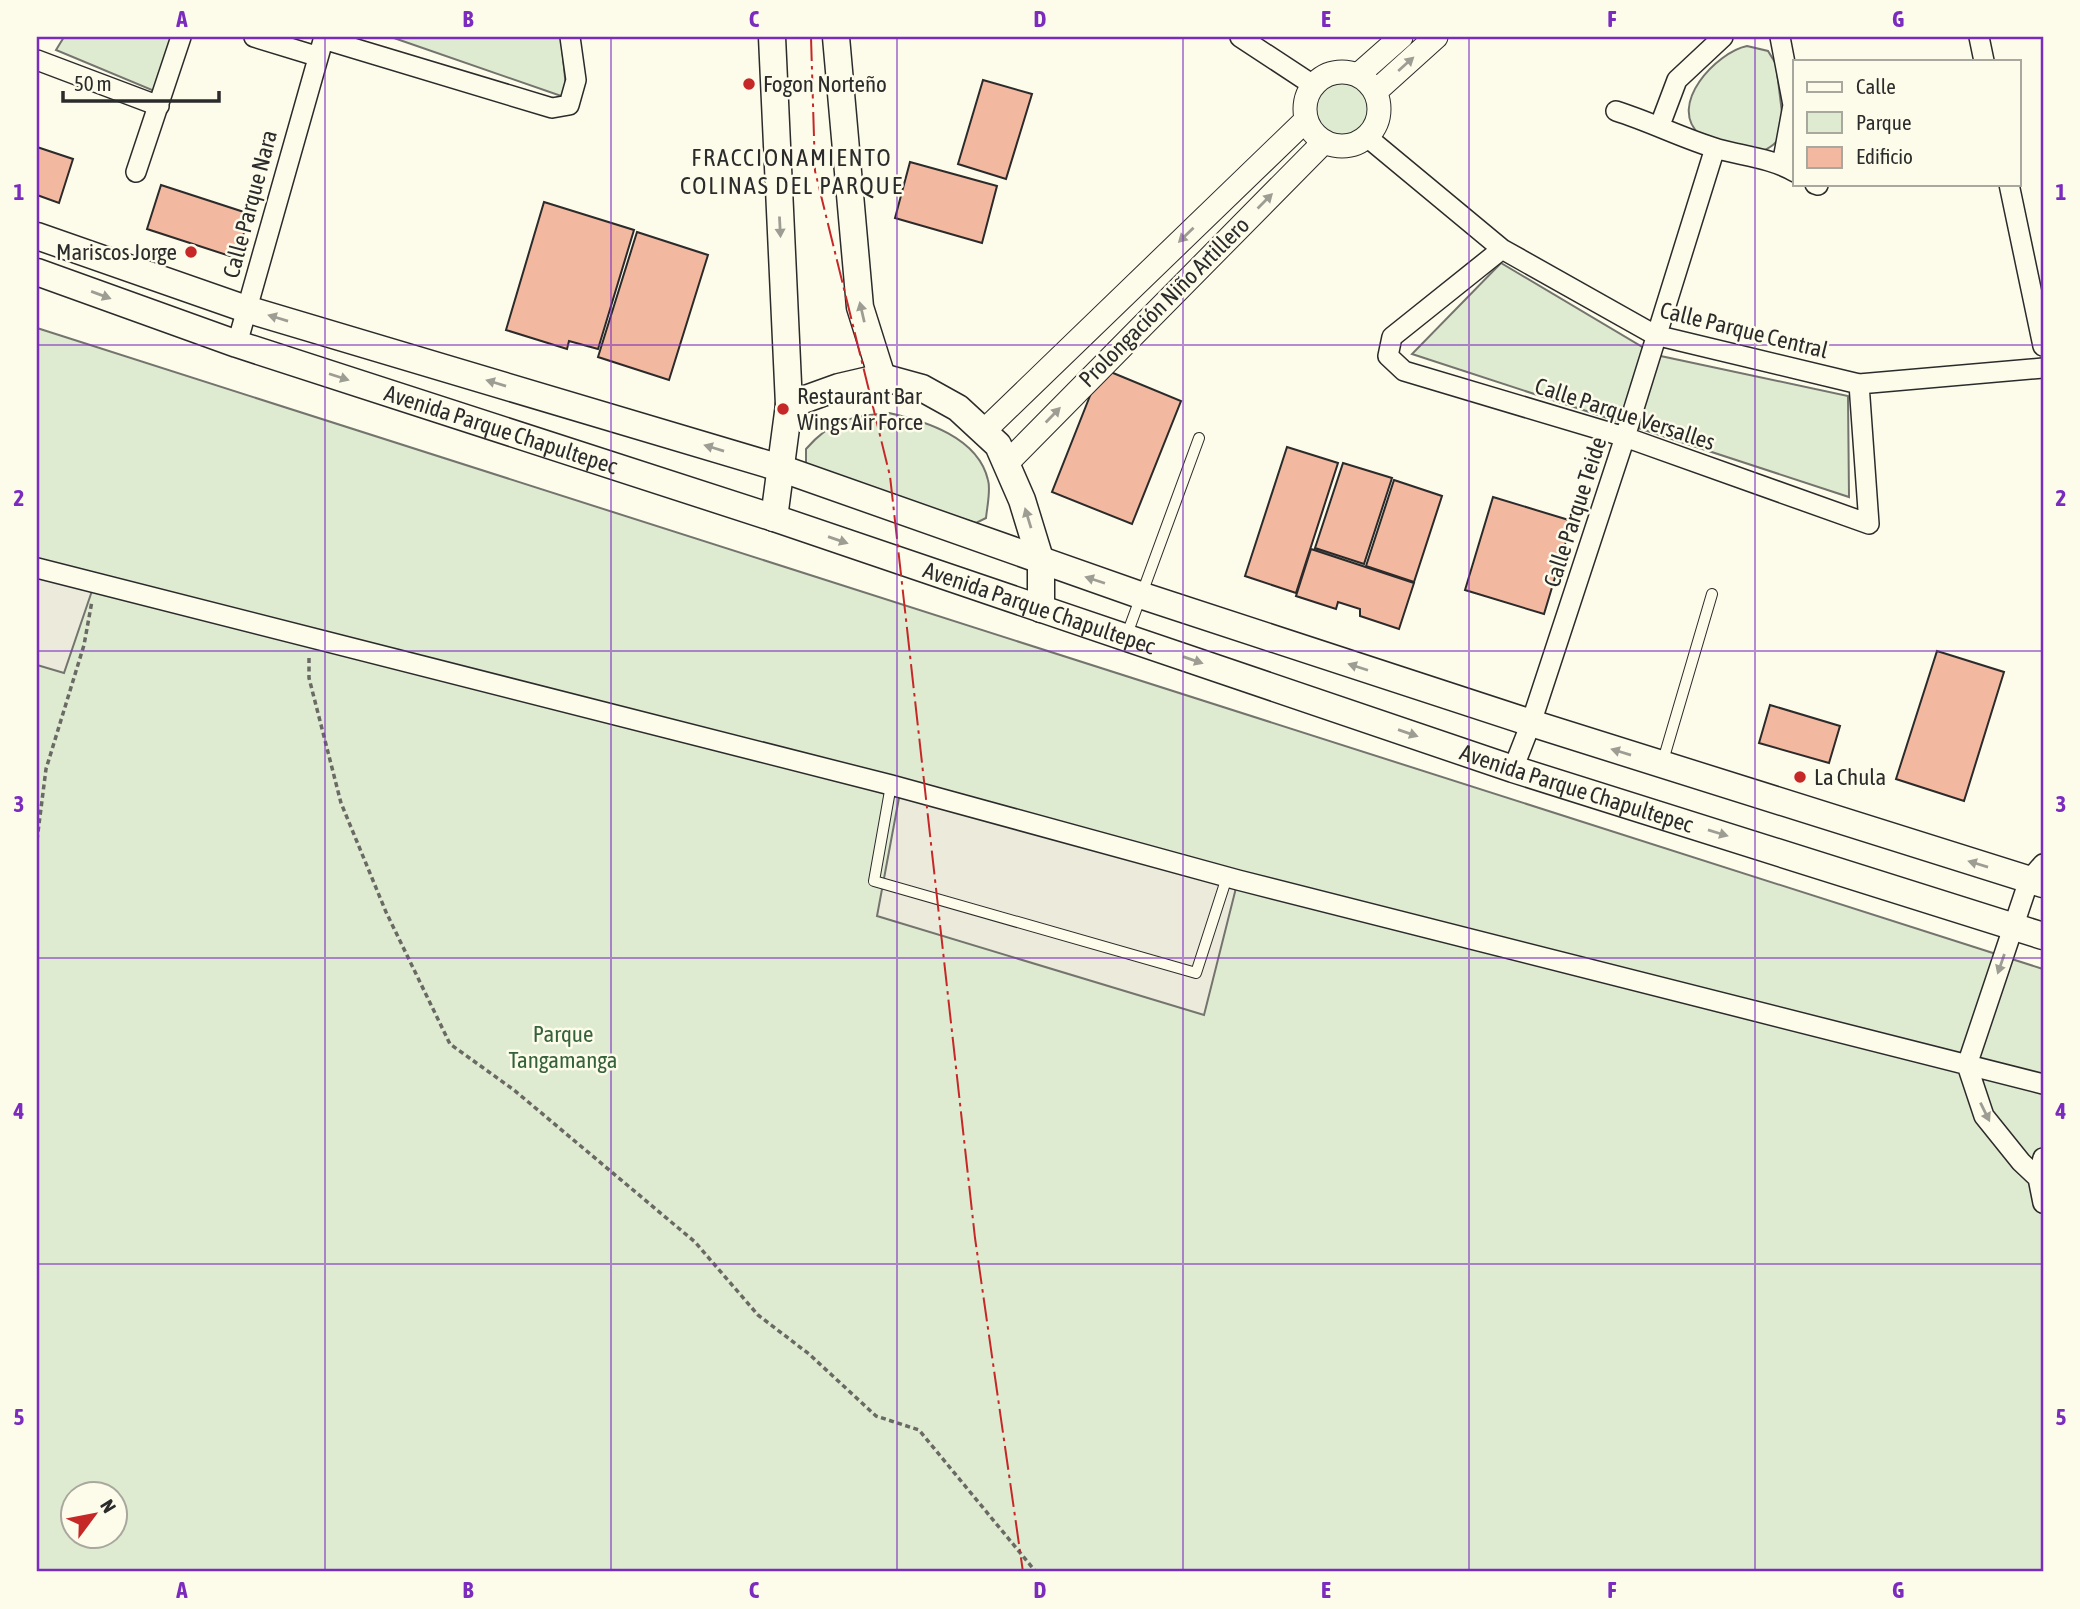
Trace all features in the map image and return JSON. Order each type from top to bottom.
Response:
[{"type":"main road","points":[[772,37],[789,405],[774,518]]},
{"type":"main road","points":[[836,37],[860,307],[881,377]]},
{"type":"main road","name":"Avenida Parque Chapultepec","points":[[37,236],[246,309],[780,468],[1041,562],[1531,723],[2038,876]]},
{"type":"main road","name":"Avenida Parque Chapultepec","points":[[37,272],[237,344],[774,518],[1513,769],[2043,936]]},
{"type":"main road","points":[[789,405],[839,387],[881,377],[922,388],[958,408],[985,430],[998,445],[1022,500],[1041,562],[1041,609]]},
{"type":"street","points":[[136,172],[181,37]]},
{"type":"street","points":[[254,37],[321,44],[552,108],[569,105],[576,80],[570,37]]},
{"type":"street","points":[[1240,37],[1312,85]]},
{"type":"street","points":[[1358,75],[1401,37]]},
{"type":"street","points":[[1375,92],[1436,37]]},
{"type":"street","points":[[1660,125],[1677,80],[1723,37]]},
{"type":"street","points":[[1616,111],[1660,125],[1715,148],[1788,168],[1793,106],[1780,37]]},
{"type":"street","points":[[1979,37],[1984,60]]},
{"type":"street","name":"Calle Parque Nara","points":[[237,344],[321,44]]},
{"type":"street","points":[[37,60],[159,106]]},
{"type":"street","points":[[1334,72],[1358,75],[1375,92],[1379,116],[1367,137],[1346,146],[1324,142],[1316,136],[1306,120],[1307,96],[1312,85],[1334,72]]},
{"type":"street","name":"Prolongación Niño Artillero","points":[[985,430],[1306,120]]},
{"type":"street","name":"Calle Parque Central","points":[[1367,137],[1502,249],[1655,335],[1858,384],[2043,368]]},
{"type":"street","name":"Prolongación Niño Artillero","points":[[1006,464],[1324,142]]},
{"type":"street","name":"Calle Parque Teide","points":[[1513,769],[1531,723],[1625,437],[1715,148]]},
{"type":"street","points":[[2009,186],[2043,346]]},
{"type":"street","name":"Calle Parque Versalles","points":[[1502,249],[1392,337],[1388,356],[1404,371],[1625,437],[1869,524],[1858,384]]},
{"type":"street","points":[[37,568],[309,635],[891,785],[1227,877],[2043,1084]]},
{"type":"street","points":[[2038,876],[2015,926],[1967,1065],[1984,1116],[2021,1162],[2038,1178]]},
{"type":"street","points":[[2043,1158],[2038,1178],[2043,1203]]},
{"type":"lane","points":[[1125,638],[1199,438]]},
{"type":"lane","points":[[1661,764],[1712,594]]},
{"type":"lane","points":[[891,785],[874,881],[1196,973],[1227,877]]},
{"type":"path","points":[[37,840],[46,769],[84,645],[95,582]]},
{"type":"path","points":[[309,635],[309,678],[341,803],[386,912],[450,1044],[513,1090],[695,1242],[758,1315],[808,1354],[876,1416],[919,1430],[1035,1572]]},
{"type":"green space","points":[[64,37],[179,37],[159,93],[56,50]]},
{"type":"green space","points":[[391,37],[561,37],[567,98]]},
{"type":"green space","points":[[1747,46],[1768,51],[1776,64],[1784,129],[1774,144],[1757,154],[1700,135],[1691,123],[1689,109],[1692,95],[1710,69],[1722,58]]},
{"type":"green space","points":[[1335,72],[1349,72],[1363,78],[1373,88],[1379,109],[1373,130],[1363,140],[1349,146],[1335,146],[1321,140],[1311,130],[1305,116],[1305,102],[1311,88],[1321,78]]},
{"type":"green space","points":[[1501,263],[1656,355],[1848,396],[1849,497],[1412,354]]},
{"type":"green space","name":"Parque Tangamanga","points":[[37,328],[2043,969],[2043,1572],[37,1572]]},
{"type":"green space","points":[[889,413],[934,426],[962,442],[973,453],[982,465],[989,484],[986,518],[976,523],[806,468],[806,449],[833,426],[853,418]]},
{"type":"shaded area","points":[[37,568],[95,582],[64,673],[37,665]]},
{"type":"shaded area","points":[[901,787],[1238,880],[1204,1015],[877,916]]},
{"type":"building","points":[[983,80],[1032,94],[1006,179],[958,164]]},
{"type":"building","points":[[37,147],[73,159],[59,203],[37,195]]},
{"type":"building","points":[[910,162],[997,186],[982,243],[895,218]]},
{"type":"building","points":[[161,185],[250,214],[236,258],[147,229]]},
{"type":"building","points":[[544,202],[634,230],[598,349],[569,341],[567,349],[506,330]]},
{"type":"building","points":[[637,232],[708,255],[669,380],[598,357]]},
{"type":"building","points":[[1101,368],[1181,401],[1132,524],[1052,492]]},
{"type":"building","points":[[1287,447],[1338,463],[1296,593],[1245,576]]},
{"type":"building","points":[[1343,463],[1392,478],[1364,564],[1315,548]]},
{"type":"building","points":[[1394,480],[1442,496],[1414,582],[1366,566]]},
{"type":"building","points":[[1493,497],[1572,521],[1544,614],[1465,590]]},
{"type":"building","points":[[1311,549],[1414,583],[1399,629],[1360,616],[1360,609],[1338,602],[1336,609],[1296,596]]},
{"type":"building","points":[[1937,651],[2004,672],[1964,801],[1896,779]]},
{"type":"building","points":[[1770,705],[1840,726],[1829,763],[1759,743]]},
{"type":"power","points":[[811,37],[815,171],[890,476],[975,1238],[1023,1572]]},
{"type":"place","name":"Fogon Norteño","points":[[749,84]]},
{"type":"place","name":"Mariscos Jorge","points":[[191,252]]},
{"type":"place","name":"Restaurant Bar Wings Air Force","points":[[783,409]]},
{"type":"place","name":"La Chula","points":[[1800,777]]},
{"type":"district","name":"FRACCIONAMIENTO COLINAS DEL PARQUE","points":[[792,171]]}]
